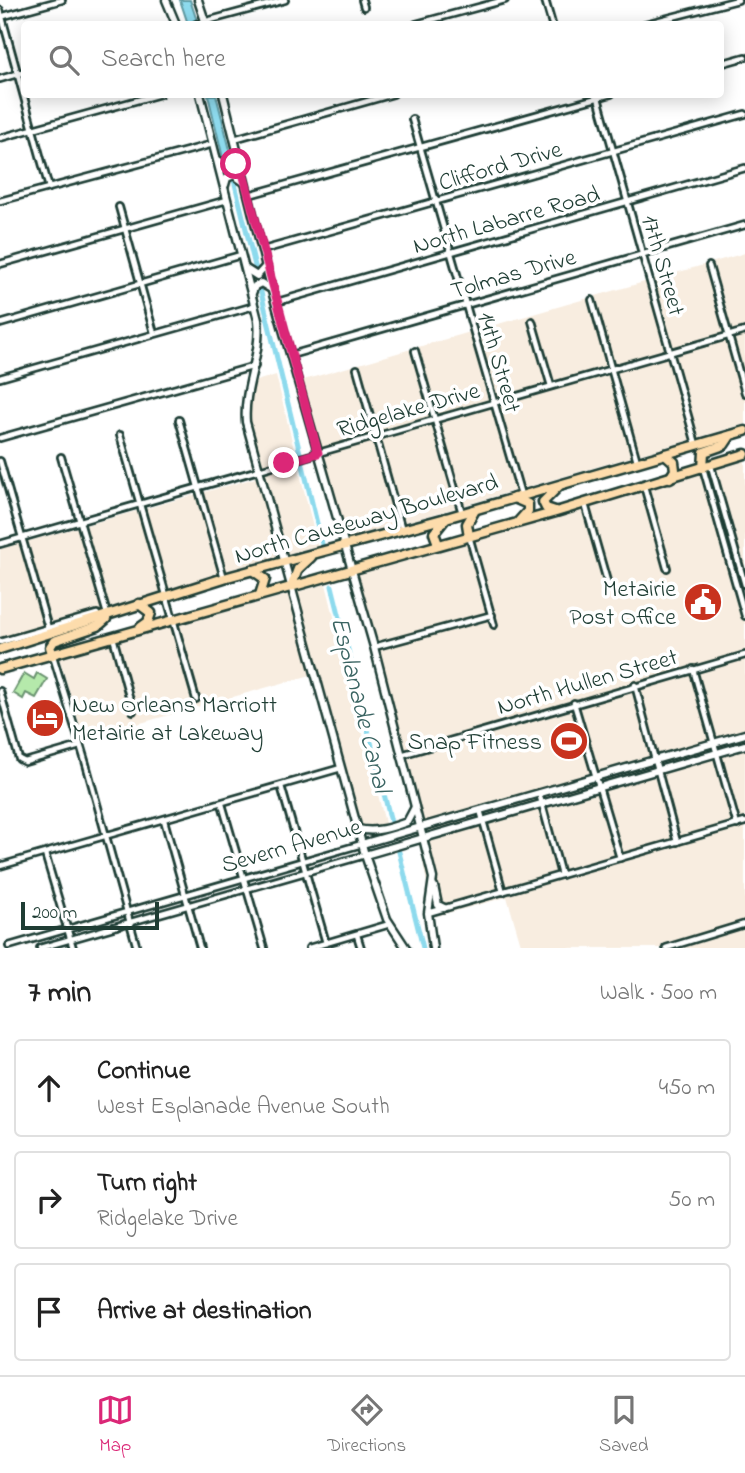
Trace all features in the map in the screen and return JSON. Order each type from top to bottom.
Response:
[{"type":"highway","name":"North Causeway Boulevard","points":[[0,649],[224,578],[344,547],[745,431]]},
{"type":"highway","points":[[707,467],[701,461],[704,452],[724,445],[730,436]]},
{"type":"highway","points":[[665,454],[672,458],[675,466],[670,478]]},
{"type":"highway","name":"North Causeway Boulevard","points":[[0,669],[556,512],[745,455]]},
{"type":"highway","points":[[556,512],[546,508],[543,502],[561,484]]},
{"type":"highway","points":[[510,498],[528,504],[528,511],[517,523]]},
{"type":"highway","points":[[469,536],[468,518],[477,509]]},
{"type":"highway","points":[[438,544],[435,533],[446,518]]},
{"type":"highway","points":[[292,585],[298,569],[315,554]]},
{"type":"highway","points":[[252,570],[265,579],[260,595]]},
{"type":"highway","points":[[135,605],[149,610],[151,617],[139,629]]},
{"type":"highway","points":[[52,655],[51,645],[54,641],[98,626],[107,614]]},
{"type":"main road","points":[[166,0],[175,21]]},
{"type":"main road","points":[[198,0],[202,21]]},
{"type":"main road","points":[[201,98],[259,332],[256,366],[245,405],[258,470],[365,855],[390,924],[406,948]]},
{"type":"main road","points":[[224,98],[314,454],[374,647],[438,905],[444,908]]},
{"type":"main road","points":[[217,159],[223,167],[230,168],[239,158]]},
{"type":"main road","points":[[225,190],[230,176],[239,176],[246,183]]},
{"type":"main road","points":[[244,268],[257,276],[266,266]]},
{"type":"main road","points":[[251,296],[252,289],[261,283],[272,291]]},
{"type":"main road","name":"Severn Avenue","points":[[362,844],[745,734]]},
{"type":"main road","name":"Severn Avenue","points":[[365,855],[745,745]]},
{"type":"main road","points":[[358,829],[370,832],[395,827],[407,822],[415,807]]},
{"type":"main road","points":[[433,884],[428,913],[433,948]]},
{"type":"street","points":[[1,17],[62,0]]},
{"type":"street","points":[[209,21],[285,0]]},
{"type":"street","points":[[362,0],[364,7]]},
{"type":"street","points":[[427,21],[505,0]]},
{"type":"street","points":[[545,0],[551,21]]},
{"type":"street","points":[[657,21],[738,0]]},
{"type":"street","points":[[0,10],[21,91]]},
{"type":"street","points":[[724,63],[745,57]]},
{"type":"street","points":[[0,79],[21,73]]},
{"type":"street","points":[[23,98],[48,188]]},
{"type":"street","points":[[0,138],[145,98]]},
{"type":"street","points":[[234,139],[379,98]]},
{"type":"street","points":[[249,195],[591,98]]},
{"type":"street","name":"17th Street","points":[[599,98],[696,445]]},
{"type":"street","name":"Clifford Drive","points":[[264,250],[745,114]]},
{"type":"street","name":"14th Street","points":[[412,118],[521,495]]},
{"type":"street","points":[[0,201],[213,144]]},
{"type":"street","name":"North Labarre Road","points":[[276,302],[745,168]]},
{"type":"street","points":[[0,264],[227,201]]},
{"type":"street","points":[[119,207],[154,333]]},
{"type":"street","name":"Tolmas Drive","points":[[291,355],[745,225]]},
{"type":"street","points":[[0,324],[241,255]]},
{"type":"street","points":[[709,266],[745,393]]},
{"type":"street","points":[[592,300],[638,462]]},
{"type":"street","points":[[0,378],[254,306]]},
{"type":"street","points":[[532,321],[551,386]]},
{"type":"street","name":"Ridgelake Drive","points":[[0,544],[745,331]]},
{"type":"street","points":[[415,351],[462,513]]},
{"type":"street","points":[[0,438],[256,366]]},
{"type":"street","points":[[357,369],[402,530]]},
{"type":"street","points":[[179,420],[224,578]]},
{"type":"street","points":[[120,435],[195,699]]},
{"type":"street","points":[[0,642],[107,614],[61,457]]},
{"type":"street","points":[[0,461],[48,628]]},
{"type":"street","points":[[707,467],[745,585]]},
{"type":"street","points":[[707,467],[745,616]]},
{"type":"street","points":[[644,486],[667,568]]},
{"type":"street","points":[[585,503],[609,588]]},
{"type":"street","points":[[469,536],[494,625]]},
{"type":"street","points":[[374,647],[492,615]]},
{"type":"street","points":[[113,637],[133,711]]},
{"type":"street","points":[[52,655],[137,948]]},
{"type":"street","name":"North Hullen Street","points":[[400,755],[745,655]]},
{"type":"street","points":[[693,669],[737,825]]},
{"type":"street","points":[[635,685],[677,842]]},
{"type":"street","points":[[0,691],[19,759],[25,762],[80,746]]},
{"type":"street","points":[[574,703],[620,858]]},
{"type":"street","points":[[0,866],[341,768]]},
{"type":"street","points":[[281,786],[326,943]]},
{"type":"street","points":[[539,793],[562,875]]},
{"type":"street","points":[[222,804],[264,948]]},
{"type":"street","points":[[480,810],[503,892]]},
{"type":"street","points":[[164,820],[200,948]]},
{"type":"street","points":[[428,913],[745,822]]},
{"type":"street","name":"Severn Avenue","points":[[9,946],[362,844]]},
{"type":"street","points":[[45,854],[73,948]]},
{"type":"street","name":"Severn Avenue","points":[[40,948],[365,855]]},
{"type":"street","points":[[313,948],[390,924]]},
{"type":"street","points":[[666,948],[745,924]]},
{"type":"street","points":[[357,935],[360,948]]},
{"type":"shaded area","points":[[745,253],[745,424],[345,540],[300,381]]},
{"type":"shaded area","points":[[276,375],[318,548],[0,639],[0,549],[255,478],[241,422],[242,399],[246,384]]},
{"type":"shaded area","points":[[745,457],[745,591],[711,466]]},
{"type":"shaded area","points":[[701,474],[745,621],[745,948],[522,948],[507,897],[433,917],[402,747],[357,574]]},
{"type":"shaded area","points":[[326,584],[386,827],[357,835],[311,675],[84,739],[59,658]]},
{"type":"green space","points":[[24,673],[34,679],[37,673],[47,679],[36,698],[26,693],[23,699],[13,693]]},
{"type":"water","points":[[180,0],[190,0],[197,21],[187,21]]},
{"type":"water","points":[[209,98],[217,98],[231,154],[223,158]]},
{"type":"waterway","name":"Esplanade Canal","points":[[234,180],[256,270]]},
{"type":"waterway","name":"Esplanade Canal","points":[[260,288],[322,544]]},
{"type":"waterway","name":"Esplanade Canal","points":[[332,586],[391,822]]},
{"type":"waterway","name":"Esplanade Canal","points":[[399,852],[423,948]]},
{"type":"place","name":"Metairie Post Office","points":[[703,602]]},
{"type":"place","name":"New Orleans Marriott Metairie at Lakeway","points":[[45,718]]},
{"type":"place","name":"Snap Fitness","points":[[569,741]]},
{"type":"route","points":[[236,164],[239,158],[264,250],[272,291],[318,453],[284,463]]}]
